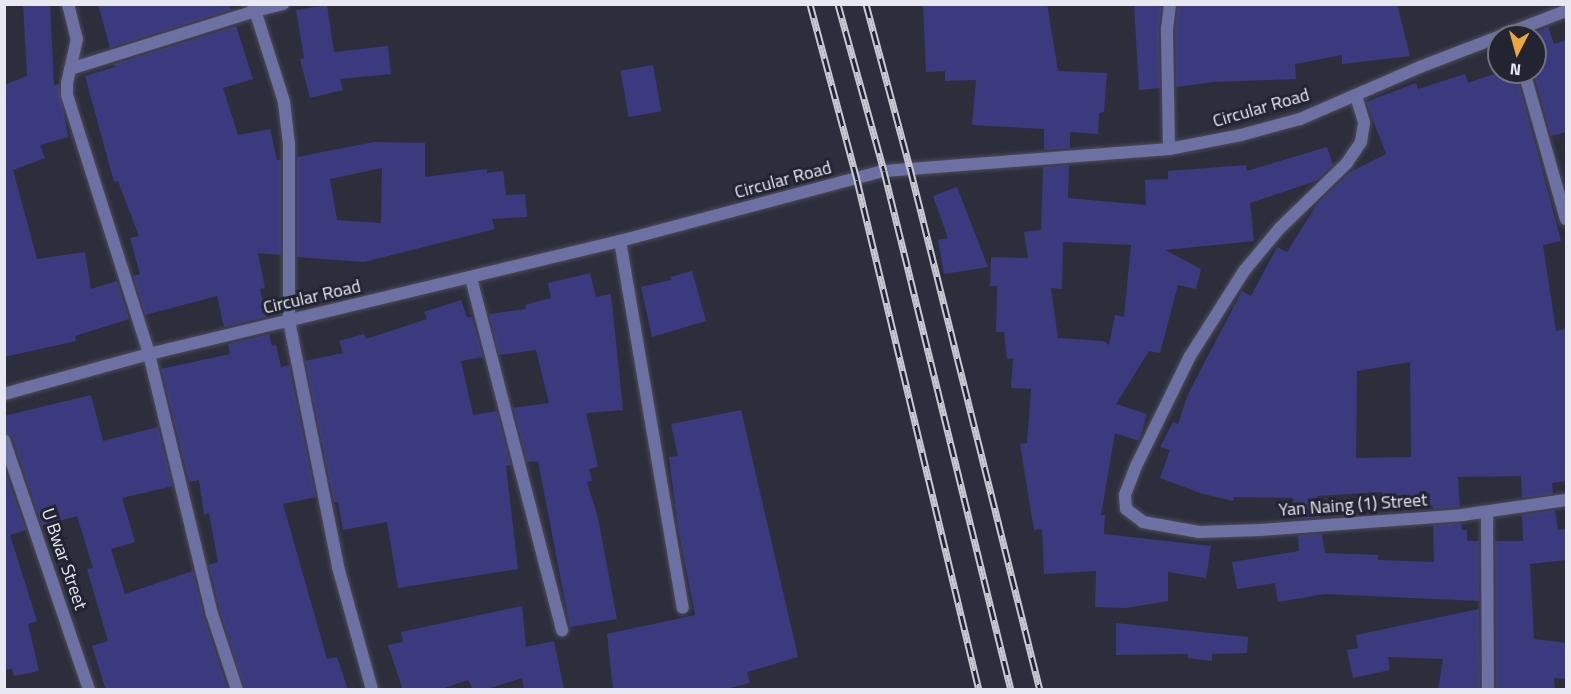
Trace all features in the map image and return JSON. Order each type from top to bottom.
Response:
[{"type":"street","points":[[68,4],[77,39],[67,95],[148,354],[212,614],[237,690]]},
{"type":"street","points":[[70,69],[254,8],[283,4]]},
{"type":"street","points":[[1170,4],[1167,30],[1170,149]]},
{"type":"street","points":[[254,8],[284,102],[290,144],[289,321],[338,567],[372,690]]},
{"type":"street","name":"Circular Road","points":[[1535,24],[1566,11]]},
{"type":"street","name":"Circular Road","points":[[4,394],[148,354],[620,241],[884,171],[1170,149],[1241,135],[1300,119],[1420,67],[1487,43]]},
{"type":"street","points":[[1527,84],[1566,219]]},
{"type":"street","name":"Yan Naing (1) Street","points":[[1356,96],[1364,123],[1360,142],[1347,163],[1278,229],[1244,271],[1190,356],[1136,466],[1125,495],[1126,509],[1143,522],[1199,532],[1260,531],[1487,512],[1566,500]]},
{"type":"street","points":[[620,241],[683,608]]},
{"type":"street","points":[[471,278],[562,630]]},
{"type":"street","name":"U Bwar Street","points":[[4,440],[89,690]]},
{"type":"street","points":[[1487,512],[1488,690]]},
{"type":"building","points":[[23,4],[50,4],[54,85],[59,84],[68,137],[40,145],[45,158],[13,170],[37,259],[85,252],[91,289],[117,281],[129,319],[75,336],[76,341],[4,357],[4,85],[27,76]]},
{"type":"building","points":[[98,4],[229,4],[231,10],[110,48]]},
{"type":"building","points":[[923,4],[1047,4],[1058,71],[1107,73],[1104,112],[1099,113],[1098,134],[1070,132],[1070,148],[1044,150],[1044,129],[972,125],[976,80],[945,81],[945,71],[926,72]]},
{"type":"building","points":[[1134,4],[1162,4],[1159,29],[1160,88],[1139,90]]},
{"type":"building","points":[[1178,4],[1397,4],[1410,56],[1342,64],[1342,55],[1295,64],[1296,79],[1213,82],[1176,87],[1175,29]]},
{"type":"building","points":[[327,5],[334,52],[388,46],[391,74],[340,79],[343,90],[310,98],[300,59],[304,58],[296,10]]},
{"type":"building","points":[[236,26],[253,79],[223,88],[238,135],[270,129],[277,160],[281,160],[281,255],[258,253],[265,288],[260,289],[266,317],[224,327],[217,296],[145,315],[133,276],[140,274],[130,238],[139,236],[118,181],[114,182],[85,76],[115,67],[114,64]]},
{"type":"building","points":[[1547,27],[1554,44],[1566,40],[1566,132],[1551,136],[1536,84],[1547,84]]},
{"type":"building","points":[[653,65],[661,111],[629,117],[621,71]]},
{"type":"building","points":[[1465,74],[1468,83],[1487,76],[1487,84],[1519,84],[1561,241],[1543,245],[1556,331],[1566,329],[1566,481],[1552,483],[1553,494],[1522,498],[1521,476],[1458,477],[1460,507],[1433,509],[1433,506],[1418,507],[1417,497],[1382,497],[1382,492],[1317,496],[1320,517],[1296,519],[1293,498],[1234,497],[1233,501],[1203,494],[1160,478],[1170,450],[1160,447],[1173,422],[1178,424],[1188,394],[1242,291],[1251,296],[1277,247],[1287,252],[1317,204],[1350,172],[1386,154],[1366,102],[1416,83],[1418,89]],"holes":[[[1410,362],[1411,457],[1356,458],[1357,371]]]},
{"type":"building","points":[[374,142],[425,143],[425,177],[487,169],[487,173],[503,171],[506,195],[525,194],[527,217],[492,219],[495,229],[364,262],[297,257],[297,157]],"holes":[[[382,168],[381,223],[337,220],[330,179]]]},
{"type":"building","points":[[1327,147],[1333,165],[1316,181],[1250,203],[1254,241],[1165,250],[1201,269],[1196,289],[1178,285],[1160,353],[1149,351],[1116,404],[1147,414],[1139,441],[1115,433],[1101,515],[1105,515],[1104,534],[1211,546],[1206,578],[1168,572],[1168,601],[1126,608],[1095,607],[1096,571],[1044,574],[1042,529],[1034,530],[1020,444],[1027,443],[1031,389],[1011,388],[1013,358],[1007,359],[1004,332],[996,332],[997,286],[990,286],[991,257],[1028,258],[1024,232],[1041,230],[1043,167],[1069,165],[1068,198],[1146,205],[1145,180],[1168,179],[1168,171],[1246,165],[1247,171]],"holes":[[[1063,242],[1131,245],[1124,317],[1115,315],[1109,345],[1103,341],[1058,338],[1051,288],[1062,289]]]},
{"type":"building","points":[[957,187],[988,267],[944,274],[938,240],[948,238],[933,196]]},
{"type":"building","points":[[692,271],[706,321],[652,337],[641,287],[671,280],[670,277]]},
{"type":"building","points":[[590,273],[596,297],[611,294],[623,410],[586,413],[598,467],[589,469],[592,481],[587,482],[598,518],[617,619],[570,627],[538,461],[527,462],[513,408],[549,403],[536,350],[499,355],[489,314],[526,309],[525,305],[551,298],[548,283]]},
{"type":"building","points":[[461,300],[467,317],[472,317],[483,357],[461,361],[473,415],[497,411],[511,465],[506,466],[518,569],[398,588],[387,522],[343,530],[338,502],[334,502],[305,361],[343,353],[339,341],[364,334],[366,339],[427,319],[424,312]]},
{"type":"building","points":[[269,334],[272,346],[276,345],[281,367],[289,365],[316,497],[283,504],[327,659],[337,657],[348,690],[245,690],[220,612],[209,565],[218,562],[209,513],[204,514],[199,480],[189,482],[161,369],[230,354],[228,344]]},
{"type":"building","points":[[91,395],[103,441],[158,427],[173,486],[122,498],[135,542],[111,549],[125,594],[193,571],[204,616],[228,690],[106,690],[92,646],[108,641],[87,569],[93,568],[77,516],[42,526],[12,437],[4,432],[4,416]]},
{"type":"building","points":[[741,410],[798,657],[747,672],[750,683],[722,690],[613,690],[607,634],[695,615],[678,528],[669,457],[678,456],[671,424]]},
{"type":"building","points":[[4,467],[26,530],[10,535],[37,621],[28,624],[39,671],[14,676],[12,669],[4,670]]},
{"type":"building","points":[[1555,510],[1558,530],[1566,529],[1566,560],[1530,564],[1534,639],[1566,643],[1566,679],[1554,678],[1555,690],[1496,690],[1495,541],[1523,541],[1522,515]]},
{"type":"building","points":[[1461,523],[1462,530],[1467,530],[1467,541],[1479,541],[1479,601],[1325,594],[1278,602],[1275,583],[1237,589],[1232,562],[1299,551],[1298,535],[1322,534],[1325,553],[1378,555],[1378,560],[1434,562],[1433,525]]},
{"type":"building","points":[[522,606],[526,647],[554,641],[564,690],[524,690],[522,678],[484,690],[473,690],[468,680],[438,690],[403,690],[388,645],[403,642],[401,632]]},
{"type":"building","points":[[1479,609],[1480,690],[1438,690],[1443,659],[1388,657],[1390,670],[1353,678],[1347,650],[1358,648],[1356,635]]},
{"type":"building","points":[[1116,623],[1248,637],[1247,653],[1212,654],[1212,661],[1188,658],[1188,654],[1116,655]]},
{"type":"railway","points":[[810,4],[857,180],[979,690]]},
{"type":"railway","points":[[838,4],[884,171],[1011,690]]},
{"type":"railway","points":[[866,4],[910,168],[1040,690]]}]
